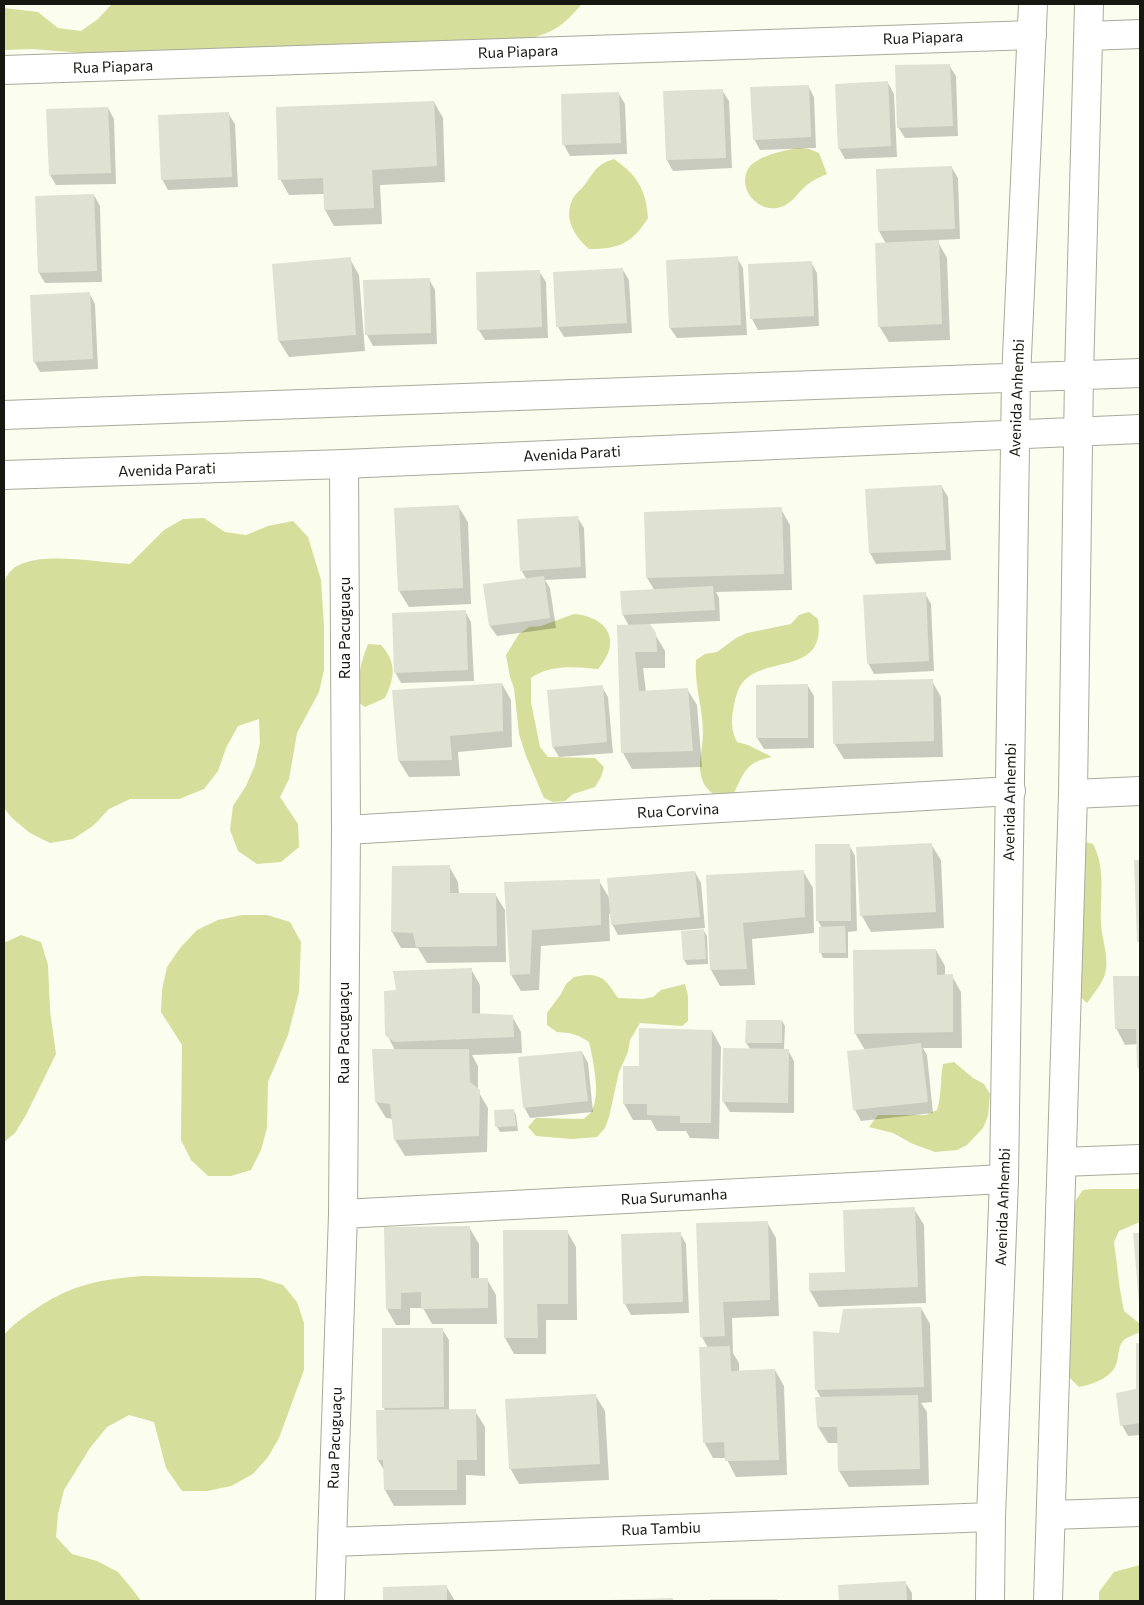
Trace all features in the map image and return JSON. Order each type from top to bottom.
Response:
[{"type":"street","name":"Avenida Anhembi","points":[[990,1601],[991,1517],[1004,1179],[1016,378],[1033,4]]},
{"type":"street","points":[[1048,1601],[1073,794],[1079,375],[1089,4]]},
{"type":"street","points":[[1089,36],[1140,34]]},
{"type":"street","name":"Rua Piapara","points":[[4,70],[1032,35]]},
{"type":"street","points":[[4,415],[1140,372]]},
{"type":"street","name":"Avenida Parati","points":[[4,475],[344,464],[1140,428]]},
{"type":"street","name":"Rua Pacuguaçu","points":[[330,1601],[343,1214],[346,830],[344,464]]},
{"type":"street","name":"Rua Corvina","points":[[346,830],[1010,791]]},
{"type":"street","points":[[1073,794],[1140,791]]},
{"type":"street","points":[[1062,1162],[1140,1159]]},
{"type":"street","name":"Rua Surumanha","points":[[343,1214],[1004,1179]]},
{"type":"street","points":[[1051,1515],[1140,1512]]},
{"type":"street","name":"Rua Tambiu","points":[[332,1542],[991,1517]]},
{"type":"green space","points":[[112,4],[582,4],[568,19],[556,28],[524,40],[129,54],[33,49],[4,50],[4,8],[38,12],[58,28],[81,31],[98,19]]},
{"type":"green space","points":[[798,148],[809,149],[819,153],[827,174],[809,183],[792,200],[781,207],[766,207],[753,200],[746,186],[745,179],[750,166],[769,155]]},
{"type":"green space","points":[[614,159],[629,171],[639,184],[645,199],[648,218],[642,227],[624,243],[609,248],[589,249],[579,238],[572,226],[569,213],[570,205],[573,198],[596,169]]},
{"type":"green space","points":[[204,518],[225,532],[246,535],[268,526],[293,521],[308,537],[321,580],[324,670],[319,692],[297,733],[289,779],[280,797],[298,824],[299,847],[281,862],[257,864],[238,851],[230,830],[233,806],[246,786],[255,765],[260,743],[259,719],[238,726],[226,748],[218,771],[204,789],[179,799],[130,799],[109,809],[93,826],[73,839],[50,843],[30,833],[12,818],[4,808],[4,581],[17,566],[42,559],[72,559],[130,564],[164,530],[183,519]]},
{"type":"green space","points":[[809,612],[818,619],[818,636],[814,648],[806,655],[795,660],[758,672],[744,680],[740,687],[732,715],[735,738],[737,742],[748,745],[772,757],[751,765],[743,775],[733,795],[720,798],[707,788],[701,773],[700,762],[703,733],[696,678],[696,660],[705,654],[717,652],[736,638],[747,633],[791,624],[799,615]]},
{"type":"green space","points":[[574,614],[596,620],[608,632],[610,641],[605,659],[598,669],[555,668],[531,678],[531,702],[540,747],[548,757],[595,758],[604,767],[595,787],[573,794],[565,801],[553,802],[544,798],[526,756],[519,734],[514,688],[506,655],[519,634],[529,627],[541,626]]},
{"type":"green space","points":[[368,644],[381,645],[390,658],[393,670],[391,683],[385,698],[365,707],[359,703],[359,679]]},
{"type":"green space","points":[[1082,841],[1093,844],[1100,863],[1102,883],[1101,924],[1106,952],[1106,970],[1103,979],[1087,1003],[1078,995]]},
{"type":"green space","points":[[242,915],[267,915],[290,922],[301,942],[299,992],[288,1035],[268,1082],[267,1128],[261,1150],[251,1170],[231,1176],[208,1176],[191,1160],[181,1140],[182,1045],[161,1012],[162,990],[167,967],[180,948],[197,930],[218,920]]},
{"type":"green space","points":[[21,935],[41,942],[48,965],[50,1011],[56,1054],[26,1115],[15,1133],[4,1142],[4,943]]},
{"type":"green space","points":[[585,975],[602,978],[618,998],[642,999],[653,997],[661,990],[685,984],[688,996],[688,1021],[682,1026],[640,1023],[630,1040],[628,1052],[619,1072],[605,1128],[597,1137],[572,1139],[536,1136],[528,1127],[536,1118],[584,1119],[591,1113],[595,1103],[596,1086],[589,1042],[579,1036],[557,1032],[547,1025],[547,1013],[566,984],[574,977]]},
{"type":"green space","points":[[954,1062],[973,1078],[984,1084],[990,1094],[988,1116],[983,1128],[967,1145],[957,1150],[935,1152],[913,1144],[893,1133],[869,1127],[878,1115],[926,1115],[937,1110],[940,1099],[943,1064]]},
{"type":"green space","points":[[1140,1189],[1140,1222],[1119,1231],[1114,1242],[1124,1311],[1140,1324],[1140,1332],[1123,1341],[1115,1367],[1108,1375],[1097,1382],[1079,1387],[1070,1378],[1067,1366],[1070,1236],[1076,1200],[1083,1190]]},
{"type":"green space","points":[[144,1276],[260,1278],[283,1285],[297,1302],[304,1323],[304,1370],[279,1438],[268,1457],[253,1474],[231,1486],[207,1491],[182,1491],[166,1468],[154,1422],[129,1415],[107,1427],[90,1448],[64,1490],[58,1514],[56,1537],[72,1554],[97,1561],[118,1572],[141,1601],[4,1601],[4,1335],[28,1314],[63,1293],[101,1281]]},
{"type":"green space","points":[[1140,1565],[1140,1601],[1099,1601],[1099,1592],[1114,1572]]},
{"type":"building","points":[[950,64],[953,126],[897,128],[895,65]]},
{"type":"building","points":[[888,81],[891,146],[838,149],[835,84]]},
{"type":"building","points":[[809,85],[811,137],[753,140],[750,87]]},
{"type":"building","points":[[723,89],[726,158],[666,160],[663,91]]},
{"type":"building","points":[[619,92],[621,143],[562,145],[561,94]]},
{"type":"building","points":[[434,101],[437,166],[372,170],[374,208],[324,210],[323,178],[278,180],[276,107]]},
{"type":"building","points":[[108,107],[111,173],[49,175],[46,109]]},
{"type":"building","points":[[229,112],[232,177],[161,180],[158,115]]},
{"type":"building","points":[[952,166],[955,229],[878,231],[876,169]]},
{"type":"building","points":[[94,194],[97,271],[38,273],[35,196]]},
{"type":"building","points":[[939,240],[942,324],[878,327],[875,243]]},
{"type":"building","points":[[738,256],[741,325],[669,328],[666,260]]},
{"type":"building","points":[[351,257],[356,335],[278,341],[272,264]]},
{"type":"building","points":[[812,261],[814,316],[750,319],[748,264]]},
{"type":"building","points":[[623,268],[627,323],[556,327],[553,272]]},
{"type":"building","points":[[540,270],[542,327],[477,330],[476,272]]},
{"type":"building","points":[[430,278],[431,333],[365,335],[363,280]]},
{"type":"building","points":[[90,292],[93,359],[33,362],[30,295]]},
{"type":"building","points":[[942,485],[946,550],[869,553],[865,489]]},
{"type":"building","points":[[459,505],[463,588],[398,591],[394,508]]},
{"type":"building","points":[[782,507],[784,574],[646,578],[644,512]]},
{"type":"building","points":[[578,516],[581,567],[520,571],[517,519]]},
{"type":"building","points":[[544,576],[550,618],[489,626],[483,584]]},
{"type":"building","points":[[713,586],[715,610],[622,615],[620,591]]},
{"type":"building","points":[[926,592],[929,661],[867,664],[863,595]]},
{"type":"building","points":[[466,610],[468,670],[394,673],[392,613]]},
{"type":"building","points":[[650,624],[656,633],[657,652],[635,652],[639,691],[688,688],[693,751],[621,753],[617,625]]},
{"type":"building","points":[[933,679],[934,741],[833,744],[832,681]]},
{"type":"building","points":[[502,683],[503,731],[450,736],[452,760],[398,761],[392,690]]},
{"type":"building","points":[[808,684],[808,738],[756,738],[756,685]]},
{"type":"building","points":[[603,685],[607,742],[552,747],[547,690]]},
{"type":"building","points":[[932,843],[936,912],[860,916],[856,847]]},
{"type":"building","points":[[815,844],[850,844],[851,921],[816,921]]},
{"type":"building","points":[[1134,860],[1140,860],[1140,942],[1137,942]]},
{"type":"building","points":[[450,865],[450,893],[496,893],[497,946],[416,947],[413,933],[391,932],[392,866]]},
{"type":"building","points":[[804,870],[805,917],[743,923],[747,969],[710,970],[706,875]]},
{"type":"building","points":[[695,871],[700,917],[611,925],[607,878]]},
{"type":"building","points":[[600,879],[601,925],[532,930],[530,974],[510,975],[504,882]]},
{"type":"building","points":[[845,926],[846,953],[819,953],[819,927]]},
{"type":"building","points":[[704,929],[706,959],[683,960],[681,931]]},
{"type":"building","points":[[936,949],[937,975],[953,974],[953,1032],[854,1034],[853,950]]},
{"type":"building","points":[[472,968],[472,1013],[513,1015],[514,1037],[394,1042],[385,1035],[384,991],[396,990],[393,971]]},
{"type":"building","points":[[1113,976],[1140,976],[1140,1067],[1137,1067],[1136,1029],[1115,1029]]},
{"type":"building","points":[[746,1020],[782,1020],[782,1043],[745,1043]]},
{"type":"building","points":[[639,1028],[712,1030],[711,1123],[680,1123],[680,1116],[647,1115],[647,1104],[623,1104],[623,1066],[639,1066]]},
{"type":"building","points":[[921,1043],[928,1102],[853,1110],[847,1051]]},
{"type":"building","points":[[723,1048],[789,1049],[788,1103],[722,1102]]},
{"type":"building","points":[[372,1049],[469,1049],[470,1082],[480,1090],[479,1136],[394,1140],[390,1104],[375,1102]]},
{"type":"building","points":[[582,1051],[588,1101],[523,1108],[518,1057]]},
{"type":"building","points":[[514,1109],[516,1126],[495,1127],[494,1110]]},
{"type":"building","points":[[915,1207],[918,1287],[809,1291],[809,1273],[845,1272],[843,1210]]},
{"type":"building","points":[[768,1221],[770,1300],[723,1302],[725,1336],[700,1337],[696,1223]]},
{"type":"building","points":[[470,1226],[471,1278],[488,1278],[488,1308],[421,1309],[421,1292],[401,1293],[401,1309],[386,1309],[384,1227]]},
{"type":"building","points":[[503,1230],[568,1230],[568,1304],[537,1304],[538,1338],[504,1338]]},
{"type":"building","points":[[681,1232],[683,1302],[623,1304],[621,1234]]},
{"type":"building","points":[[1133,1233],[1140,1233],[1140,1303],[1139,1303]]},
{"type":"building","points":[[921,1307],[924,1387],[815,1390],[813,1331],[839,1333],[843,1309]]},
{"type":"building","points":[[382,1328],[443,1328],[444,1407],[382,1408]]},
{"type":"building","points":[[1136,1343],[1140,1343],[1140,1423],[1120,1426],[1116,1393],[1136,1389]]},
{"type":"building","points":[[730,1346],[731,1371],[775,1369],[779,1460],[725,1461],[724,1442],[703,1443],[699,1347]]},
{"type":"building","points":[[596,1394],[600,1464],[509,1469],[505,1399]]},
{"type":"building","points":[[918,1395],[920,1469],[838,1471],[837,1427],[817,1427],[815,1397]]},
{"type":"building","points":[[476,1409],[477,1460],[457,1460],[457,1490],[384,1490],[383,1460],[377,1460],[376,1410]]},
{"type":"building","points":[[906,1581],[907,1601],[839,1601],[838,1585]]},
{"type":"building","points":[[447,1585],[447,1601],[383,1601],[383,1587]]},
{"type":"building","points":[[673,1598],[673,1601],[610,1601],[610,1600]]},
{"type":"building","points":[[710,1599],[777,1599],[777,1601],[710,1601]]}]
